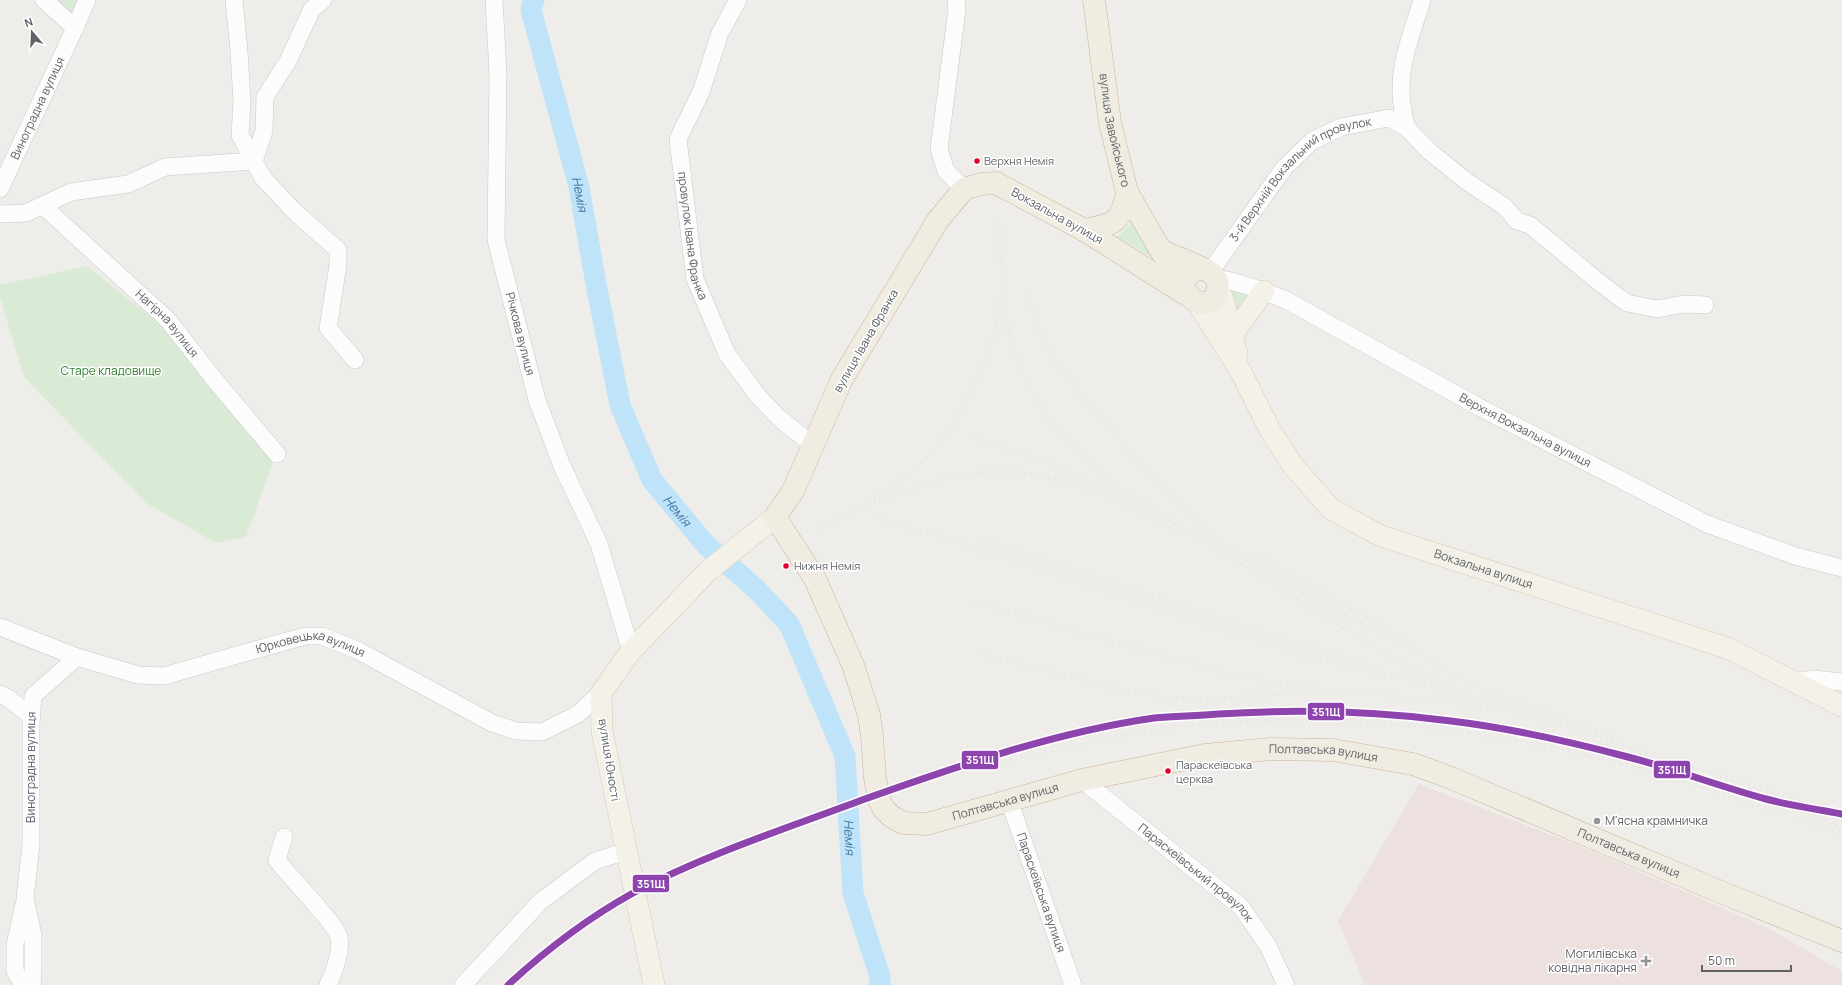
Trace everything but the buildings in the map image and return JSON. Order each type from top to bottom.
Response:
[{"type":"highway","name":"вулиця Завойського","points":[[1094,0],[1110,123],[1127,192],[1161,251],[1198,281]]},
{"type":"highway","name":"Вокзальна вулиця","points":[[964,189],[981,184],[996,183],[1084,230],[1145,269],[1198,281]]},
{"type":"highway","name":"вулиця Івана Франка","points":[[775,517],[793,491],[842,379],[938,220],[964,189]]},
{"type":"highway","points":[[1084,230],[1109,225],[1118,218],[1124,210],[1127,192]]},
{"type":"highway","name":"Полтавська вулиця","points":[[775,517],[815,579],[853,666],[869,715],[876,790],[883,808],[891,816],[903,823],[927,824],[1082,780],[1205,755],[1271,750],[1333,750],[1413,764],[1451,778],[1728,895],[1842,940]]},
{"type":"main road","name":"Вокзальна вулиця","points":[[1198,281],[1223,299],[1241,372]]},
{"type":"main road","name":"Вокзальна вулиця","points":[[1198,281],[1270,430],[1294,467],[1331,509],[1381,536],[1727,648],[1842,706]]},
{"type":"main road","points":[[1232,335],[1264,291]]},
{"type":"main road","name":"вулиця Івана Франка","points":[[631,651],[708,571],[775,517]]},
{"type":"main road","points":[[601,693],[631,651]]},
{"type":"main road","name":"вулиця Юності","points":[[601,693],[602,731],[626,851],[644,927],[654,985]]},
{"type":"street","points":[[44,0],[75,28]]},
{"type":"street","name":"Виноградна вулиця","points":[[0,189],[87,0]]},
{"type":"street","points":[[234,0],[242,102],[240,135],[263,178],[296,213],[338,250],[338,265],[328,328],[355,360]]},
{"type":"street","points":[[254,161],[264,132],[265,97],[288,61],[312,9],[322,0]]},
{"type":"street","name":"Річкова вулиця","points":[[494,0],[498,74],[496,240],[538,400],[562,466],[599,544],[631,651]]},
{"type":"street","name":"провулок Івана Франка","points":[[738,0],[720,33],[701,92],[678,139],[695,279],[727,354],[758,396],[779,418],[813,445]]},
{"type":"street","points":[[956,0],[957,9],[939,149],[946,171],[964,189]]},
{"type":"street","points":[[1422,0],[1404,60],[1400,91],[1401,108],[1407,128],[1429,151],[1466,181],[1505,207],[1517,221],[1530,225],[1600,283],[1627,303],[1657,309],[1684,304],[1705,305]]},
{"type":"street","name":"3-й Верхній Вокзальний провулок","points":[[1198,281],[1284,168],[1312,141],[1341,127],[1389,118],[1407,128]]},
{"type":"street","points":[[0,214],[26,213],[71,192],[128,184],[165,167],[254,161]]},
{"type":"street","name":"Нагірна вулиця","points":[[43,206],[168,320],[214,379],[278,454]]},
{"type":"street","name":"Верхня Вокзальна вулиця","points":[[1198,281],[1229,280],[1264,291],[1286,300],[1480,406],[1707,524],[1795,556],[1842,568]]},
{"type":"street","name":"Юрковецька вулиця","points":[[0,627],[77,656],[138,675],[164,676],[306,636],[322,636],[357,650],[492,723],[516,731],[542,732],[578,714],[601,693]]},
{"type":"street","name":"Виноградна вулиця","points":[[23,985],[15,971],[15,946],[25,898],[31,845],[33,696],[77,656]]},
{"type":"street","points":[[1792,682],[1814,679],[1842,682]]},
{"type":"street","points":[[0,694],[8,698],[32,717]]},
{"type":"street","name":"Параскеївський провулок","points":[[1082,780],[1241,907],[1268,946],[1286,985]]},
{"type":"street","name":"Параскеївська вулиця","points":[[1009,800],[1073,985]]},
{"type":"street","points":[[284,837],[277,860],[288,876],[332,924],[339,937],[333,974],[328,985]]},
{"type":"street","points":[[463,985],[541,901],[595,861],[626,851]]},
{"type":"street","name":"Виноградна вулиця","points":[[25,898],[33,935],[34,972],[32,985]]},
{"type":"shaded area","points":[[1419,784],[1580,846],[1768,928],[1842,971],[1842,985],[1365,985],[1338,921]]},
{"type":"green space","points":[[55,0],[81,0],[73,18]]},
{"type":"green space","points":[[1134,221],[1163,263],[1117,237]]},
{"type":"green space","name":"Старе кладовище","points":[[87,266],[158,323],[273,462],[246,537],[216,543],[146,503],[24,377],[0,297],[0,285]]},
{"type":"green space","points":[[1227,289],[1252,294],[1233,318]]},
{"type":"waterway","name":"Немія","points":[[534,0],[531,10],[579,187],[596,284],[620,405],[652,480],[706,545],[756,589],[789,624],[845,756],[853,893],[880,977],[880,985]]},
{"type":"railway","points":[[999,221],[1003,286],[1009,329],[1014,350],[1030,390],[1050,420],[1073,447],[1099,472],[1128,494],[1377,649],[1472,698],[1841,814]]},
{"type":"railway","points":[[1025,294],[1045,342],[1061,368],[1080,393],[1159,483],[1240,558]]},
{"type":"railway","points":[[822,529],[864,506],[894,487],[923,461],[940,441],[969,397],[980,373],[996,323],[1000,296]]},
{"type":"railway","points":[[969,435],[1070,472],[1128,498]]},
{"type":"railway","points":[[862,507],[891,496],[950,478],[981,473],[1007,472],[1033,474],[1083,488],[1179,531]]},
{"type":"railway","points":[[875,516],[1305,656],[1406,679]]},
{"type":"railway","points":[[976,538],[1286,641],[1381,668]]},
{"type":"railway","points":[[1237,551],[1306,593],[1415,653]]},
{"type":"railway","points":[[1257,554],[1385,628],[1448,672],[1485,690],[1515,702],[1622,740]]},
{"type":"railway","points":[[974,602],[1216,671],[1262,681],[1320,689]]},
{"type":"railway","points":[[983,655],[1130,692],[1159,697],[1210,699],[1287,694],[1369,694],[1442,701],[1491,708]]},
{"type":"railway","points":[[1402,677],[1448,691]]},
{"type":"railway","points":[[945,772],[1128,734],[1166,728],[1236,722],[1288,720],[1392,724],[1443,729],[1495,737],[1596,757],[1689,783],[1842,833]]},
{"type":"railway","points":[[1641,756],[1682,772]]},
{"type":"railway","points":[[1769,800],[1842,827]]},
{"type":"transit line","name":"351Щ","points":[[508,985],[537,959],[600,913],[633,893],[717,854],[862,800],[969,763],[1043,741],[1117,724],[1154,718],[1247,712],[1305,711],[1393,715],[1473,724],[1516,731],[1581,745],[1677,771],[1766,799],[1794,806],[1842,814]]},
{"type":"place","name":"Верхня Немія","points":[[977,161]]},
{"type":"place","name":"Нижня Немія","points":[[786,566]]},
{"type":"place","name":"Параскеївська церква","points":[[1168,771]]},
{"type":"place","name":"М'ясна крамничка","points":[[1597,821]]},
{"type":"place","name":"Могилівська ковідна лікарня","points":[[1646,961]]}]
